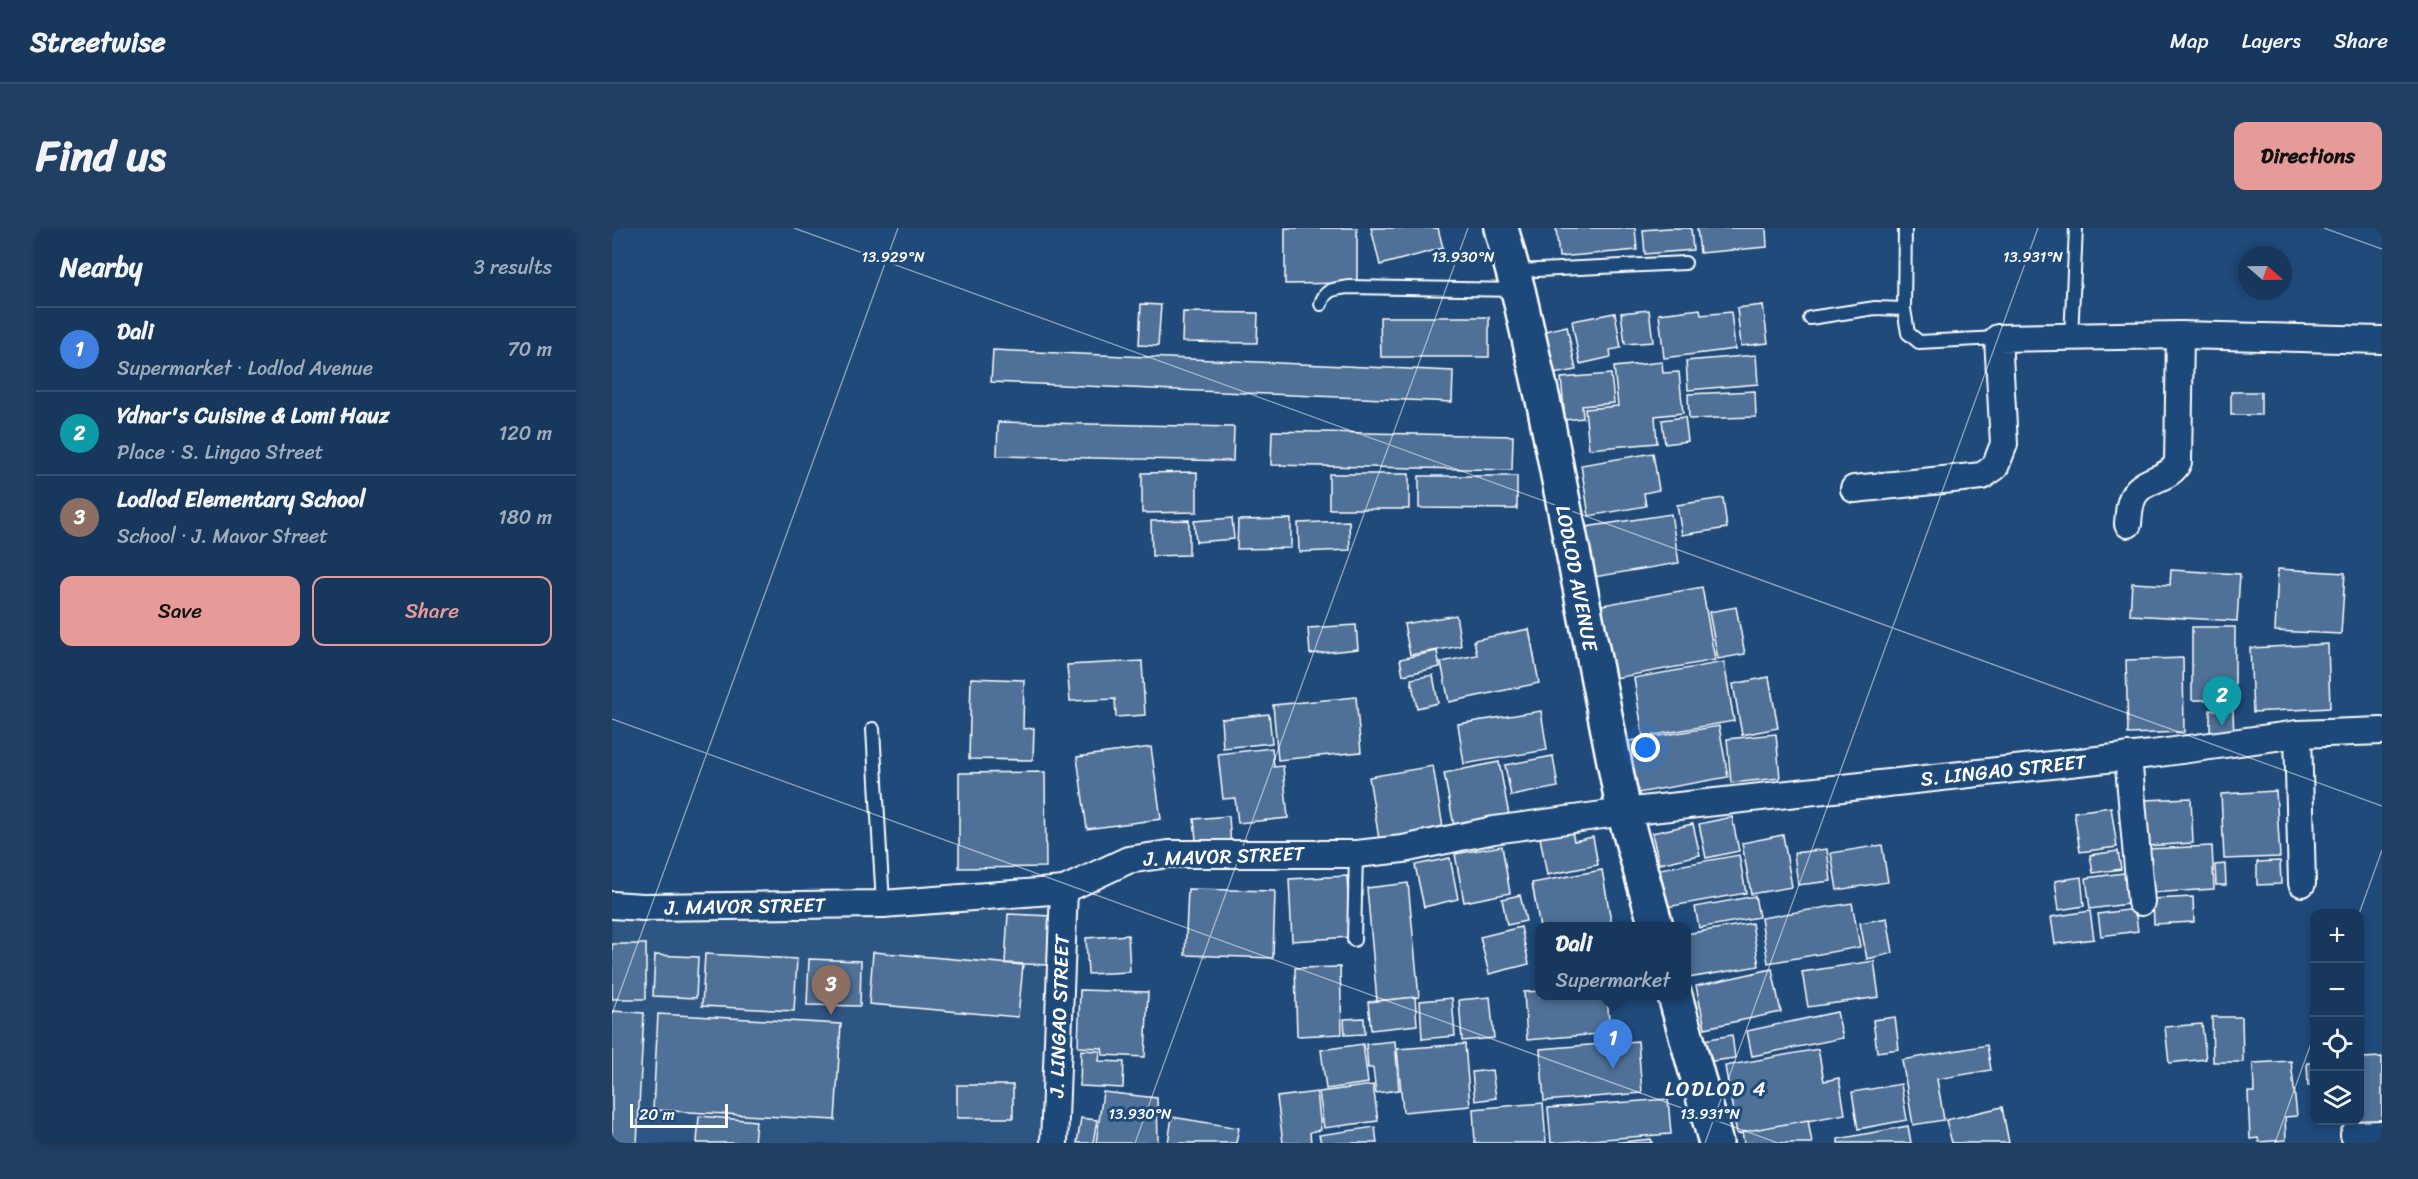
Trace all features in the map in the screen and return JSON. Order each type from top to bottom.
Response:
[{"type":"main road","name":"LODLOD AVENUE","points":[[1501,228],[1545,409],[1624,812],[1655,922]]},
{"type":"main road","points":[[1676,1000],[1716,1143]]},
{"type":"street","points":[[2128,524],[2130,504],[2136,491],[2148,482],[2171,472],[2178,462],[2180,335]]},
{"type":"street","points":[[1854,489],[1982,476],[1995,467],[2004,444],[1998,338],[2180,335],[2382,340]]},
{"type":"street","name":"S. LINGAO STREET","points":[[1624,812],[2128,756],[2298,734],[2382,731]]},
{"type":"street","points":[[2298,734],[2302,883]]},
{"type":"street","points":[[2128,756],[2141,902]]},
{"type":"street","name":"J. MAVOR STREET","points":[[612,905],[643,907],[884,904],[1064,890],[1128,860],[1168,854],[1356,854],[1403,849],[1494,830],[1624,812]]},
{"type":"street","name":"J. LINGAO STREET","points":[[1054,1143],[1064,890]]},
{"type":"street","points":[[2354,1135],[2382,1134]]},
{"type":"lane","points":[[1905,228],[1904,309],[1908,333],[1912,339],[1919,342],[1998,338]]},
{"type":"lane","points":[[2071,338],[2076,228]]},
{"type":"lane","points":[[1321,304],[1324,295],[1331,290],[1348,287],[1515,280],[1684,263]]},
{"type":"lane","points":[[1810,318],[1875,308],[1904,309]]},
{"type":"lane","points":[[873,729],[884,904]]},
{"type":"lane","points":[[1354,940],[1356,854]]},
{"type":"shaded area","points":[[1056,906],[1040,1143],[612,1143],[612,914]]},
{"type":"building","points":[[1285,228],[1357,228],[1357,283],[1285,284]]},
{"type":"building","points":[[1371,228],[1438,228],[1443,248],[1380,265]]},
{"type":"building","points":[[1556,228],[1635,228],[1637,250],[1559,257]]},
{"type":"building","points":[[1691,228],[1693,250],[1645,254],[1643,230]]},
{"type":"building","points":[[1697,228],[1766,228],[1767,247],[1700,253]]},
{"type":"building","points":[[1141,304],[1161,305],[1158,346],[1139,345]]},
{"type":"building","points":[[1763,305],[1768,343],[1741,346],[1737,308]]},
{"type":"building","points":[[1700,309],[1701,315],[1731,312],[1735,349],[1664,358],[1659,314]]},
{"type":"building","points":[[1649,310],[1653,342],[1625,344],[1621,313]]},
{"type":"building","points":[[1183,312],[1258,313],[1257,343],[1182,342]]},
{"type":"building","points":[[1615,313],[1621,348],[1610,350],[1611,357],[1580,364],[1572,321]]},
{"type":"building","points":[[1380,317],[1489,317],[1489,357],[1381,357]]},
{"type":"building","points":[[1567,326],[1576,370],[1554,374],[1545,331]]},
{"type":"building","points":[[993,350],[1453,371],[1452,402],[991,382]]},
{"type":"building","points":[[1756,355],[1758,384],[1688,390],[1686,361]]},
{"type":"building","points":[[1662,362],[1663,373],[1679,372],[1683,413],[1655,416],[1657,443],[1589,449],[1585,409],[1618,406],[1614,367]]},
{"type":"building","points":[[1611,374],[1614,403],[1582,406],[1583,418],[1565,420],[1561,378]]},
{"type":"building","points":[[1755,391],[1756,417],[1689,419],[1688,394]]},
{"type":"building","points":[[2231,392],[2261,392],[2261,415],[2231,415]]},
{"type":"building","points":[[1685,417],[1688,441],[1665,444],[1662,420]]},
{"type":"building","points":[[998,422],[1234,427],[1233,461],[997,456]]},
{"type":"building","points":[[1272,431],[1513,436],[1512,470],[1271,465]]},
{"type":"building","points":[[1653,453],[1659,490],[1644,493],[1646,506],[1589,516],[1581,465]]},
{"type":"building","points":[[1197,472],[1197,512],[1142,513],[1142,473]]},
{"type":"building","points":[[1329,474],[1409,474],[1409,509],[1329,509]]},
{"type":"building","points":[[1419,476],[1517,476],[1517,509],[1419,508]]},
{"type":"building","points":[[1723,498],[1727,528],[1682,535],[1677,505]]},
{"type":"building","points":[[1671,514],[1679,563],[1594,577],[1586,527]]},
{"type":"building","points":[[1232,518],[1234,539],[1196,542],[1194,521]]},
{"type":"building","points":[[1291,519],[1291,548],[1237,549],[1238,520]]},
{"type":"building","points":[[1189,520],[1189,555],[1152,556],[1151,521]]},
{"type":"building","points":[[1349,521],[1350,550],[1299,552],[1298,523]]},
{"type":"building","points":[[2278,569],[2345,573],[2341,634],[2275,631]]},
{"type":"building","points":[[2171,570],[2240,574],[2237,621],[2130,615],[2132,583],[2170,585]]},
{"type":"building","points":[[1702,587],[1715,660],[1610,679],[1597,606]]},
{"type":"building","points":[[1736,607],[1745,654],[1718,659],[1709,612]]},
{"type":"building","points":[[1456,615],[1461,646],[1410,655],[1404,624]]},
{"type":"building","points":[[1356,625],[1358,649],[1310,654],[1308,628]]},
{"type":"building","points":[[2192,627],[2235,627],[2235,700],[2192,700]]},
{"type":"building","points":[[1529,629],[1539,683],[1449,702],[1441,662],[1477,655],[1474,640]]},
{"type":"building","points":[[2328,644],[2330,708],[2253,712],[2250,648]]},
{"type":"building","points":[[1437,651],[1440,667],[1403,675],[1400,659]]},
{"type":"building","points":[[2183,658],[2184,732],[2128,734],[2126,660]]},
{"type":"building","points":[[1142,661],[1145,715],[1116,717],[1115,699],[1070,701],[1067,665]]},
{"type":"building","points":[[1724,662],[1734,721],[1643,737],[1634,678]]},
{"type":"building","points":[[1433,675],[1438,703],[1417,708],[1411,679]]},
{"type":"building","points":[[1769,677],[1778,728],[1742,735],[1733,684]]},
{"type":"building","points":[[971,678],[1024,680],[1023,729],[1034,728],[1033,760],[969,759]]},
{"type":"building","points":[[1356,697],[1361,752],[1278,760],[1273,705]]},
{"type":"building","points":[[2210,710],[2233,710],[2234,741],[2210,741]]},
{"type":"building","points":[[1541,711],[1547,750],[1464,764],[1458,724]]},
{"type":"building","points":[[1269,714],[1272,743],[1223,748],[1221,719]]},
{"type":"building","points":[[1719,726],[1728,777],[1638,793],[1629,741]]},
{"type":"building","points":[[1776,734],[1780,778],[1731,783],[1727,739]]},
{"type":"building","points":[[1151,747],[1161,819],[1087,829],[1077,757]]},
{"type":"building","points":[[1272,748],[1274,767],[1283,766],[1288,818],[1238,823],[1235,798],[1223,799],[1218,754]]},
{"type":"building","points":[[1553,756],[1558,787],[1511,796],[1505,765]]},
{"type":"building","points":[[1499,762],[1509,815],[1454,826],[1444,773]]},
{"type":"building","points":[[1433,766],[1444,834],[1380,845],[1369,777]]},
{"type":"building","points":[[1045,772],[1046,867],[959,868],[959,773]]},
{"type":"building","points":[[2276,791],[2280,857],[2224,859],[2221,794]]},
{"type":"building","points":[[2191,798],[2193,843],[2146,846],[2144,800]]},
{"type":"building","points":[[2111,807],[2117,847],[2080,852],[2074,812]]},
{"type":"building","points":[[1229,816],[1231,848],[1197,851],[1194,819]]},
{"type":"building","points":[[1732,817],[1739,851],[1706,858],[1699,824]]},
{"type":"building","points":[[1693,824],[1700,855],[1659,864],[1652,833]]},
{"type":"building","points":[[1571,826],[1574,841],[1593,837],[1598,865],[1547,875],[1539,832]]},
{"type":"building","points":[[1783,835],[1792,887],[1751,894],[1742,843]]},
{"type":"building","points":[[1882,845],[1888,882],[1837,890],[1831,853]]},
{"type":"building","points":[[1502,846],[1510,893],[1464,902],[1455,854]]},
{"type":"building","points":[[2212,846],[2214,889],[2149,893],[2147,849]]},
{"type":"building","points":[[1827,849],[1831,881],[1798,885],[1794,853]]},
{"type":"building","points":[[2118,851],[2121,869],[2093,873],[2090,855]]},
{"type":"building","points":[[1739,855],[1746,893],[1667,907],[1660,869]]},
{"type":"building","points":[[1450,858],[1458,899],[1424,907],[1415,865]]},
{"type":"building","points":[[2280,861],[2281,884],[2257,885],[2257,862]]},
{"type":"building","points":[[2225,864],[2226,885],[2216,885],[2215,865]]},
{"type":"building","points":[[1602,870],[1611,922],[1539,922],[1532,883]]},
{"type":"building","points":[[2131,872],[2135,903],[2090,909],[2086,878]]},
{"type":"building","points":[[1347,876],[1350,937],[1292,941],[1289,879]]},
{"type":"building","points":[[2081,877],[2084,906],[2059,910],[2055,881]]},
{"type":"building","points":[[1408,883],[1419,997],[1377,1001],[1367,888]]},
{"type":"building","points":[[1188,889],[1275,891],[1273,958],[1185,955]]},
{"type":"building","points":[[1520,895],[1526,921],[1507,925],[1502,899]]},
{"type":"building","points":[[1755,896],[1759,917],[1699,928],[1695,907]]},
{"type":"building","points":[[2193,897],[2194,922],[2154,924],[2153,899]]},
{"type":"building","points":[[1852,903],[1860,947],[1768,963],[1761,918]]},
{"type":"building","points":[[2135,909],[2138,931],[2101,936],[2098,914]]},
{"type":"building","points":[[2090,911],[2094,939],[2055,944],[2051,917]]},
{"type":"building","points":[[1008,914],[1051,916],[1048,965],[1005,963]]},
{"type":"building","points":[[1887,918],[1893,953],[1867,959],[1860,923]]},
{"type":"building","points":[[1752,923],[1759,966],[1691,977],[1691,933]]},
{"type":"building","points":[[1521,927],[1529,964],[1489,974],[1480,937]]},
{"type":"building","points":[[1128,935],[1130,972],[1088,974],[1086,938]]},
{"type":"building","points":[[612,944],[646,944],[646,999],[612,999]]},
{"type":"building","points":[[873,952],[1023,965],[1018,1017],[869,1004]]},
{"type":"building","points":[[705,954],[797,959],[794,1011],[702,1006]]},
{"type":"building","points":[[655,955],[698,957],[696,998],[653,996]]},
{"type":"building","points":[[809,959],[861,961],[860,1006],[807,1005]]},
{"type":"building","points":[[1874,961],[1879,997],[1808,1007],[1802,972]]},
{"type":"building","points":[[1340,967],[1342,1034],[1297,1036],[1295,968]]},
{"type":"building","points":[[1772,969],[1781,1012],[1705,1028],[1696,986]]},
{"type":"building","points":[[1080,990],[1148,992],[1145,1057],[1103,1055],[1102,1048],[1078,1047]]},
{"type":"building","points":[[1535,991],[1535,1000],[1607,1000],[1610,1033],[1527,1040],[1524,992]]},
{"type":"building","points":[[1415,997],[1417,1025],[1371,1030],[1368,1002]]},
{"type":"building","points":[[1490,997],[1494,1038],[1462,1041],[1459,1000]]},
{"type":"building","points":[[1452,998],[1455,1036],[1422,1039],[1420,1001]]},
{"type":"building","points":[[612,1011],[644,1013],[637,1143],[612,1143]]},
{"type":"building","points":[[1837,1012],[1843,1038],[1752,1056],[1747,1031]]},
{"type":"building","points":[[658,1014],[841,1024],[835,1120],[653,1110]]},
{"type":"building","points":[[1895,1017],[1899,1049],[1877,1052],[1873,1020]]},
{"type":"building","points":[[2212,1017],[2242,1017],[2243,1062],[2213,1062]]},
{"type":"building","points":[[1364,1018],[1365,1034],[1345,1035],[1344,1019]]},
{"type":"building","points":[[2202,1024],[2206,1059],[2169,1063],[2165,1027]]},
{"type":"building","points":[[1732,1035],[1735,1058],[1706,1062],[1703,1040]]},
{"type":"building","points":[[1395,1041],[1399,1090],[1376,1093],[1373,1068],[1368,1068],[1366,1044]]},
{"type":"building","points":[[1638,1041],[1642,1093],[1544,1101],[1540,1049]]},
{"type":"building","points":[[1363,1044],[1368,1083],[1326,1089],[1321,1050]]},
{"type":"building","points":[[1465,1044],[1470,1106],[1403,1112],[1397,1049]]},
{"type":"building","points":[[1987,1045],[1991,1070],[1937,1079],[1944,1120],[1913,1125],[1902,1060]]},
{"type":"building","points":[[1818,1049],[1824,1081],[1839,1078],[1845,1114],[1737,1134],[1725,1066]]},
{"type":"building","points":[[1081,1050],[1100,1051],[1099,1061],[1124,1062],[1123,1088],[1080,1086]]},
{"type":"building","points":[[2382,1057],[2382,1130],[2347,1131],[2347,1125],[2364,1125],[2364,1058]]},
{"type":"building","points":[[2291,1061],[2297,1116],[2285,1117],[2286,1140],[2259,1142],[2258,1138],[2250,1139],[2248,1092],[2254,1092],[2253,1063]]},
{"type":"building","points":[[2307,1063],[2310,1063],[2310,1086],[2308,1086]]},
{"type":"building","points":[[1492,1070],[1496,1098],[1475,1101],[1472,1072]]},
{"type":"building","points":[[1901,1084],[1907,1120],[1858,1129],[1852,1092]]},
{"type":"building","points":[[957,1085],[1013,1085],[1013,1118],[957,1118]]},
{"type":"building","points":[[1373,1085],[1378,1121],[1324,1128],[1319,1092]]},
{"type":"building","points":[[1103,1092],[1157,1098],[1158,1143],[1096,1143]]},
{"type":"building","points":[[1317,1092],[1321,1130],[1310,1132],[1311,1143],[1283,1143],[1277,1097]]},
{"type":"building","points":[[1668,1099],[1671,1134],[1551,1143],[1548,1108]]},
{"type":"building","points":[[1543,1103],[1546,1143],[1475,1143],[1473,1109]]},
{"type":"building","points":[[2002,1107],[2009,1143],[1952,1143],[1946,1120]]},
{"type":"building","points":[[699,1116],[756,1121],[754,1143],[697,1143]]},
{"type":"building","points":[[1172,1117],[1239,1128],[1236,1143],[1168,1143]]},
{"type":"building","points":[[1081,1118],[1097,1120],[1093,1143],[1077,1143]]},
{"type":"building","points":[[1808,1120],[1812,1143],[1744,1143],[1742,1132]]},
{"type":"building","points":[[1908,1126],[1911,1143],[1838,1143],[1838,1139]]},
{"type":"building","points":[[1375,1127],[1377,1143],[1321,1143],[1319,1135]]},
{"type":"building","points":[[1651,1139],[1652,1143],[1609,1143]]},
{"type":"place","name":"Ydnar's Cuisine & Lomi Hauz","points":[[2222,726]]},
{"type":"place","name":"Lodlod Elementary School","points":[[831,1015]]},
{"type":"place","name":"Dali","points":[[1613,1069]]},
{"type":"district","name":"LODLOD 4","points":[[1716,1089]]}]
